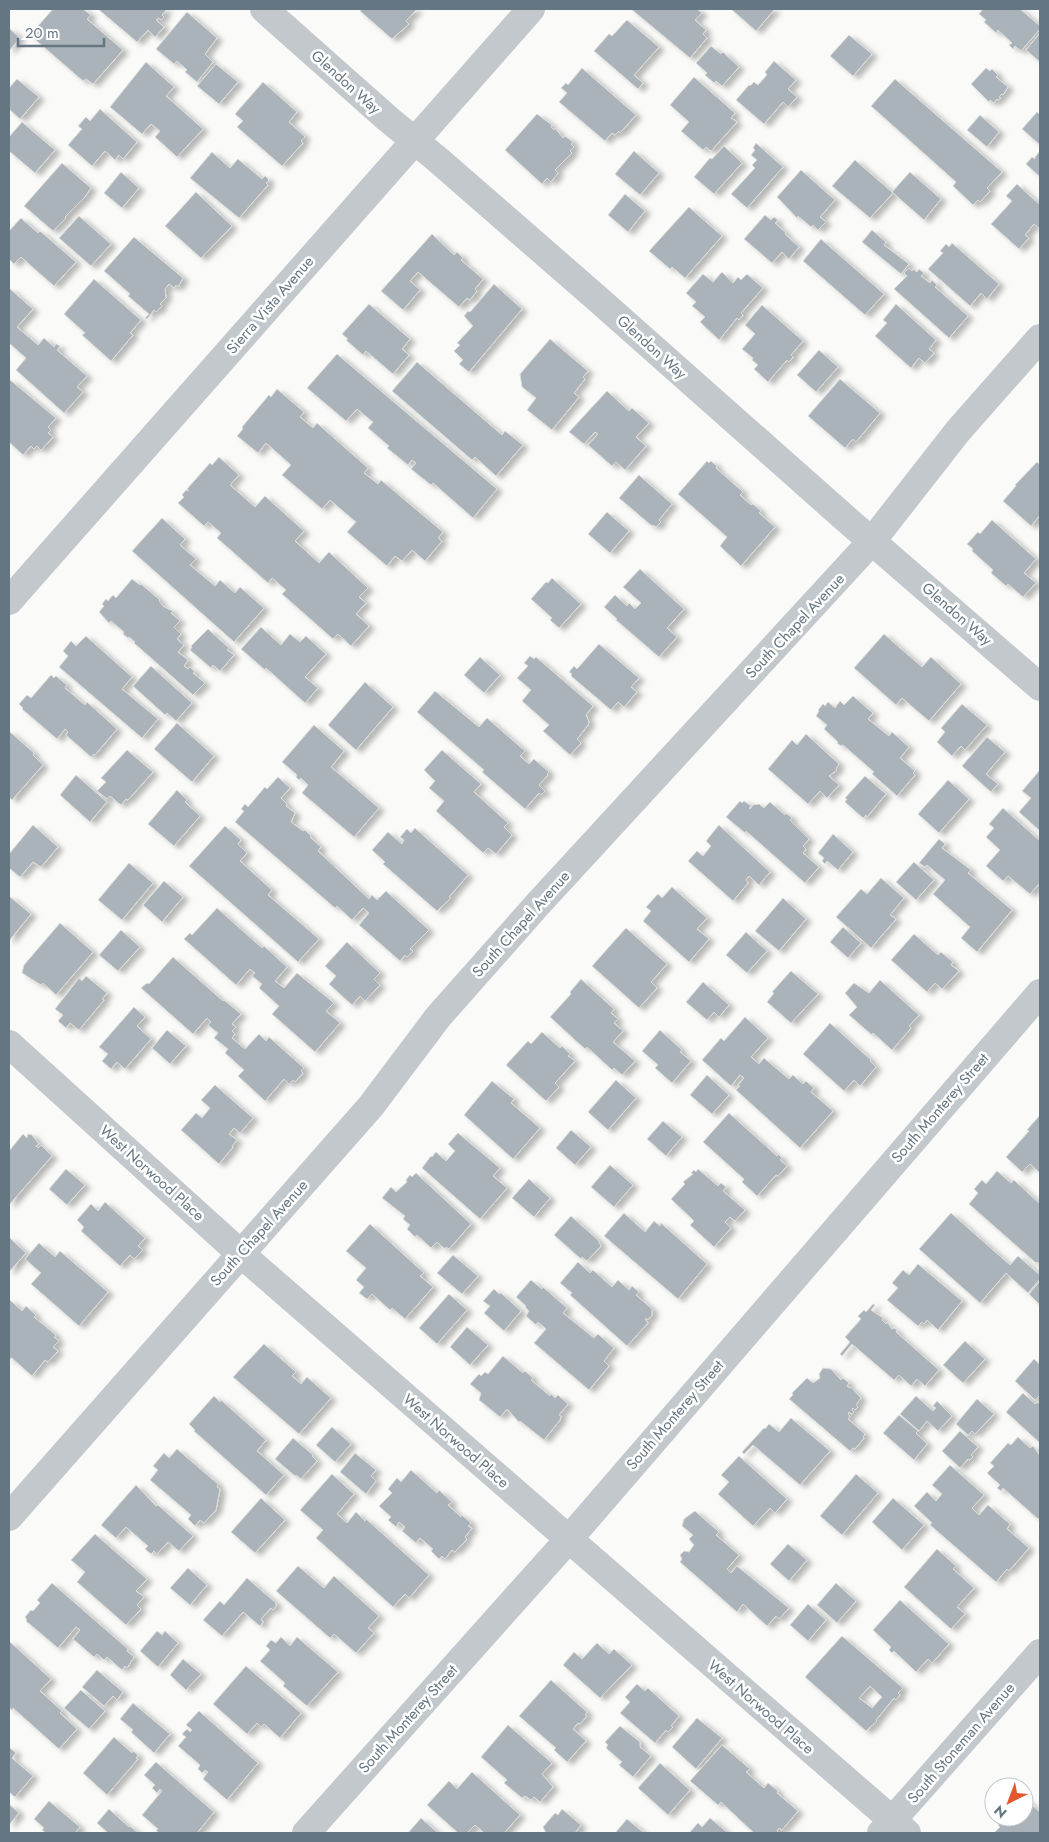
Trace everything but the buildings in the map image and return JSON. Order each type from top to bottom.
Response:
[{"type":"street","name":"Glendon Way","points":[[264,9],[388,120],[415,140],[1040,687]]},
{"type":"street","name":"Sierra Vista Avenue","points":[[9,601],[531,9]]},
{"type":"street","name":"South Chapel Avenue","points":[[9,1517],[365,1113],[438,1017],[531,912],[872,541],[958,431],[1040,338]]},
{"type":"street","name":"South Monterey Street","points":[[306,1833],[568,1540],[1040,993]]},
{"type":"street","name":"West Norwood Place","points":[[9,1044],[241,1254],[894,1829]]},
{"type":"street","name":"South Stoneman Avenue","points":[[894,1829],[1040,1653]]}]
